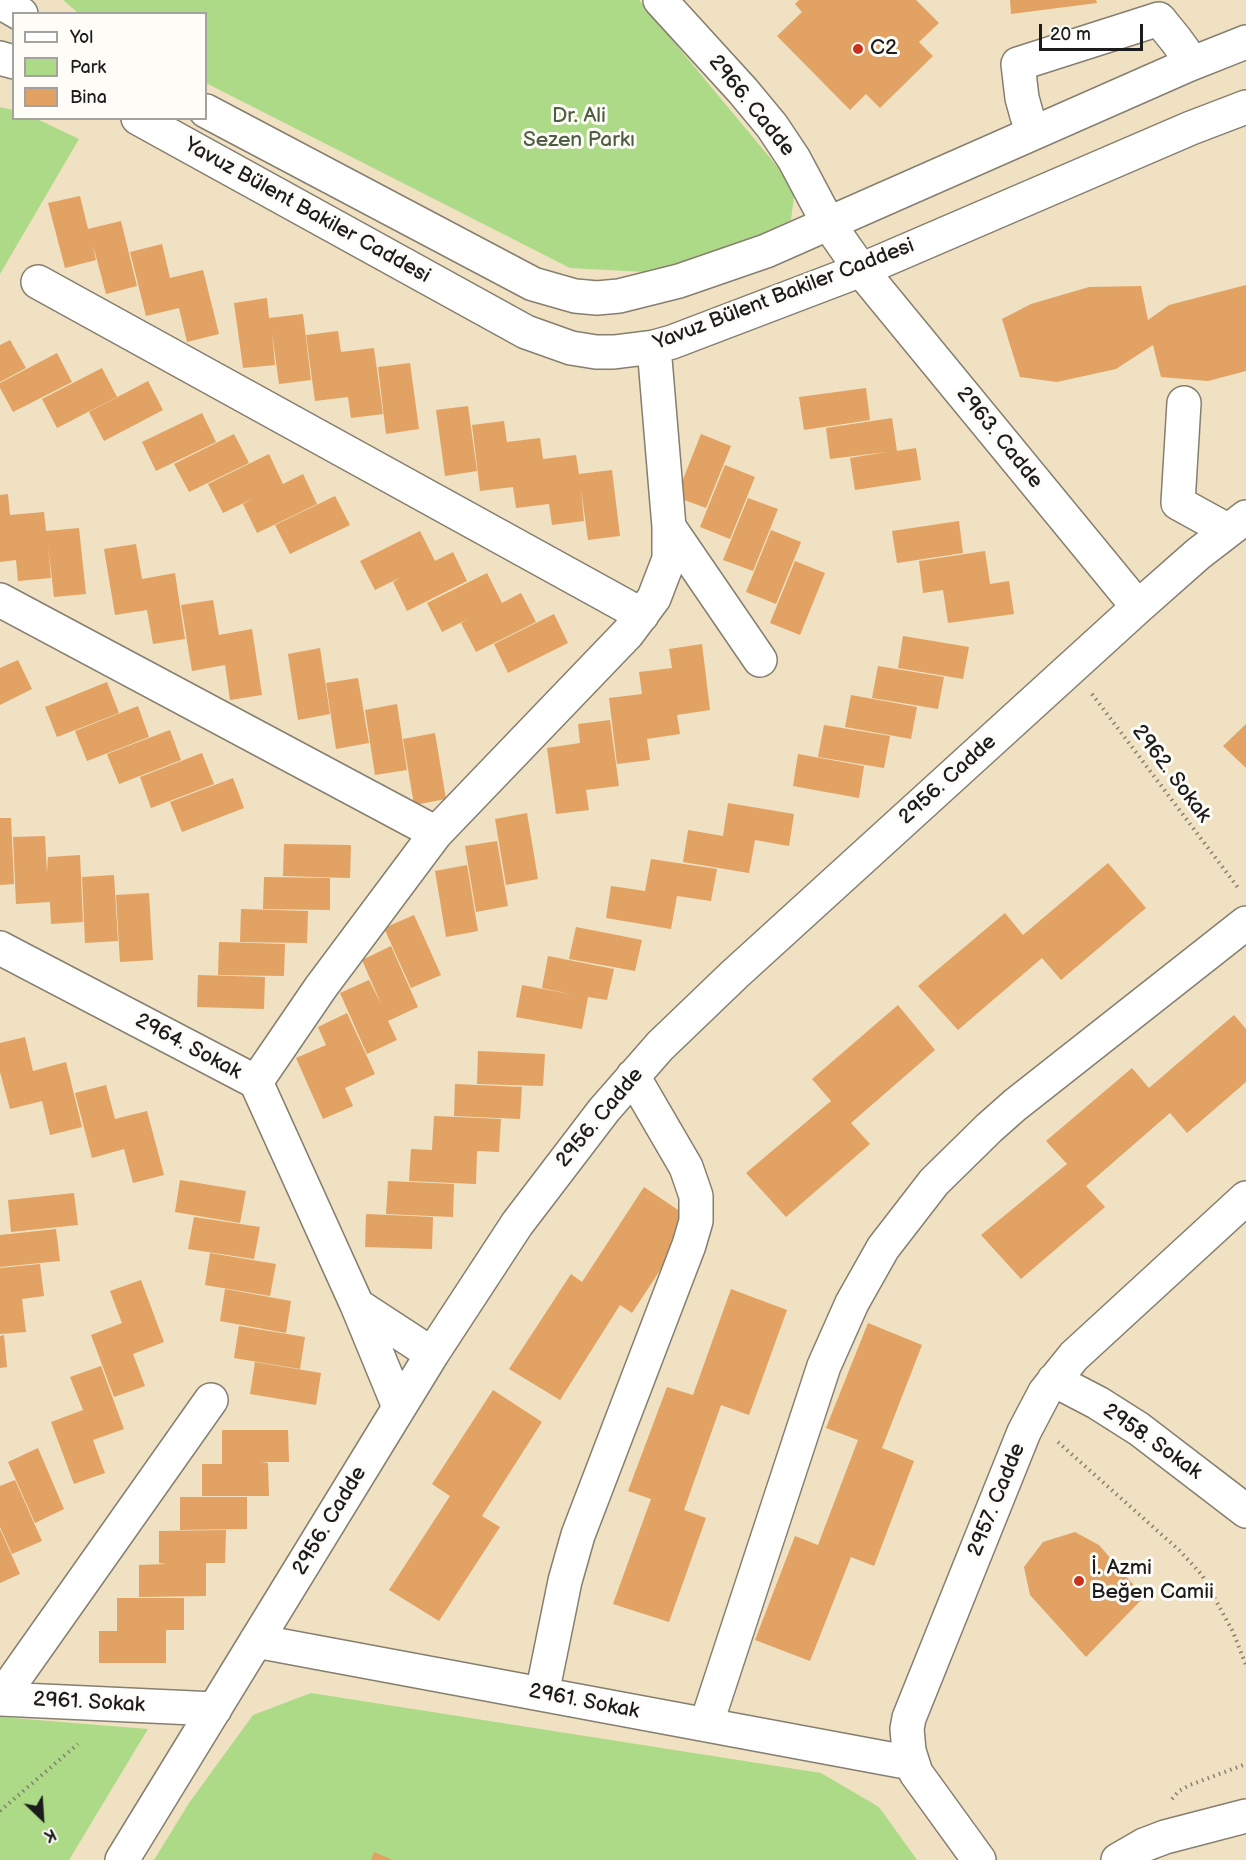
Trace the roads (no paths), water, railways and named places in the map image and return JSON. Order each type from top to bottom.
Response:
[{"type":"street","name":"2966. Cadde","points":[[660,0],[772,126],[794,159],[828,223],[861,270]]},
{"type":"street","points":[[0,2],[18,12]]},
{"type":"street","points":[[1035,132],[1022,98],[1018,64],[1159,19],[1180,45],[1188,65]]},
{"type":"street","name":"Yavuz Bülent Bakiler Caddesi","points":[[207,112],[533,284],[575,296],[597,298],[619,296],[680,281],[766,251],[1188,65],[1246,42]]},
{"type":"street","name":"Yavuz Bülent Bakiler Caddesi","points":[[142,120],[526,332],[571,348],[614,352],[654,347],[861,270],[1191,128],[1246,107]]},
{"type":"street","name":"2963. Cadde","points":[[861,270],[1138,607]]},
{"type":"street","points":[[38,282],[642,615]]},
{"type":"street","points":[[256,1082],[321,987],[435,833],[628,633],[642,615],[663,579],[669,559],[669,527],[654,347]]},
{"type":"street","points":[[1184,403],[1178,503],[1237,524]]},
{"type":"street","name":"2956. Cadde","points":[[122,1860],[432,1354],[517,1224],[572,1149],[633,1076],[696,1009],[1071,667],[1237,524]]},
{"type":"street","points":[[669,527],[760,660]]},
{"type":"street","points":[[0,600],[435,833]]},
{"type":"street","points":[[706,1725],[824,1366],[852,1303],[883,1248],[934,1182],[989,1128],[1246,923]]},
{"type":"street","name":"2964. Sokak","points":[[0,948],[256,1082],[357,1305],[399,1407]]},
{"type":"street","points":[[542,1694],[565,1581],[578,1535],[689,1245],[696,1221],[696,1196],[686,1167],[633,1076]]},
{"type":"street","name":"2957. Cadde","points":[[979,1860],[921,1783],[911,1762],[907,1740],[909,1718],[1030,1417],[1054,1380],[1074,1356],[1246,1198]]},
{"type":"street","points":[[357,1305],[432,1354]]},
{"type":"street","name":"2958. Sokak","points":[[1054,1380],[1105,1407],[1139,1429],[1246,1511]]},
{"type":"street","points":[[0,1699],[211,1400]]},
{"type":"street","name":"2961. Sokak","points":[[256,1641],[911,1762]]},
{"type":"street","name":"2961. Sokak","points":[[0,1699],[215,1709]]},
{"type":"street","points":[[1118,1860],[1144,1845],[1165,1837],[1246,1816]]},
{"type":"place","name":"C2","points":[[858,49]]},
{"type":"place","name":"İ. Azmi Beğen Camii","points":[[1079,1581]]},
{"type":"park label","name":"Dr. Ali Sezen Parkı","points":[[579,129]]}]
